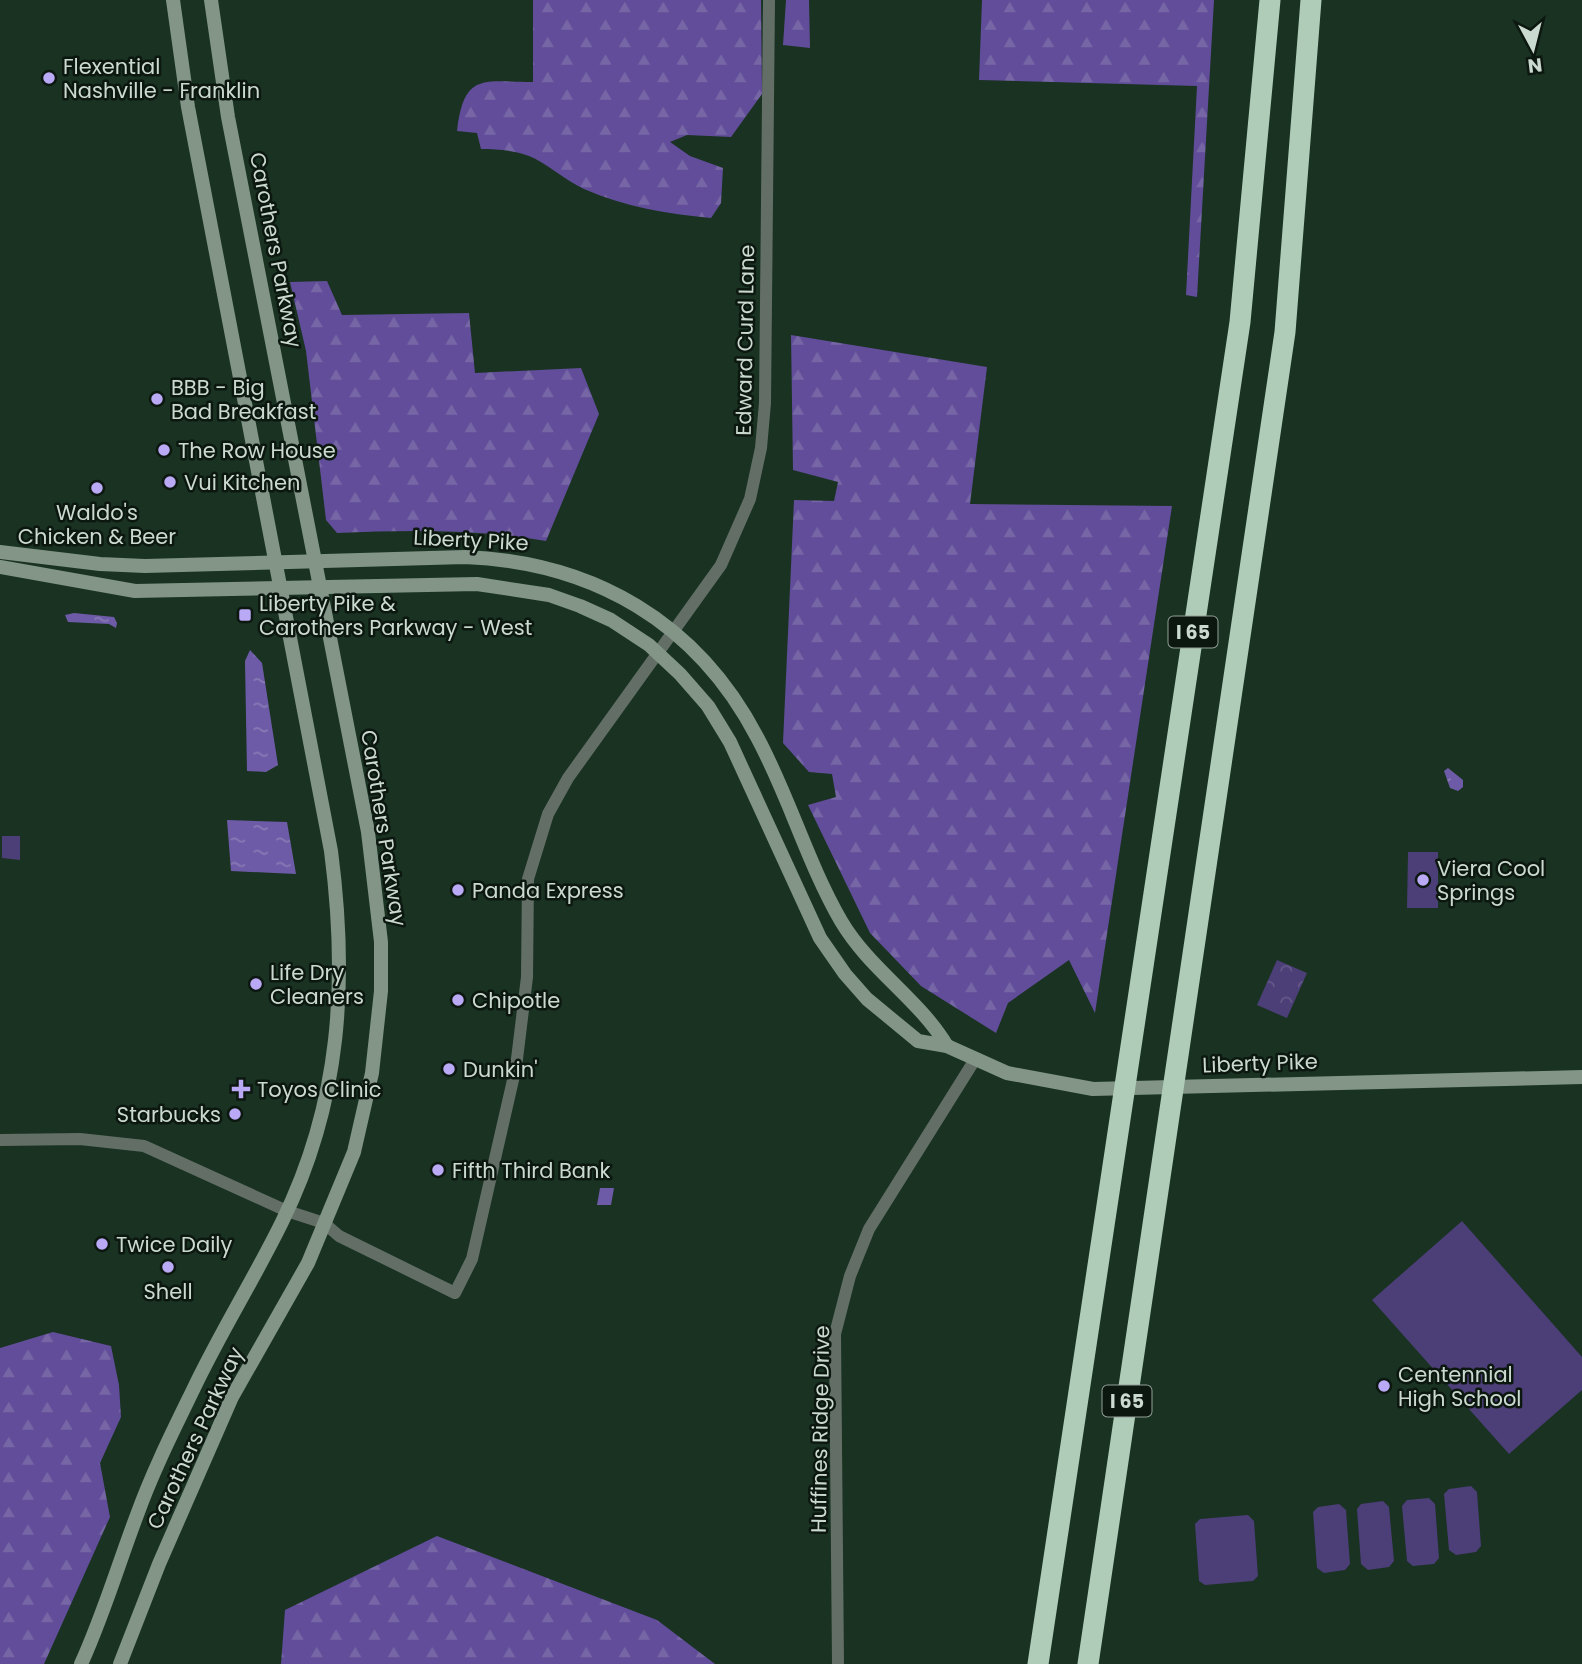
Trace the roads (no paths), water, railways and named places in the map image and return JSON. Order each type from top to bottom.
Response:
[{"type":"highway","name":"I 65","points":[[1038,1664],[1240,322],[1270,0]]},
{"type":"highway","name":"I 65","points":[[1088,1664],[1285,332],[1311,0]]},
{"type":"main road","name":"Carothers Parkway","points":[[81,1664],[138,1512],[193,1389],[287,1211],[328,1093],[337,1040],[341,982],[340,920],[331,851],[188,107],[173,0]]},
{"type":"main road","name":"Carothers Parkway","points":[[120,1664],[159,1564],[232,1396],[308,1263],[354,1152],[372,1073],[381,991],[381,942],[368,832],[228,117],[211,0]]},
{"type":"main road","name":"Liberty Pike","points":[[0,552],[100,564],[145,566],[465,557],[533,563],[591,582],[634,603],[674,631],[700,654],[744,712],[848,932],[872,965],[932,1021],[947,1046]]},
{"type":"main road","name":"Liberty Pike","points":[[0,567],[135,591],[477,584],[508,586],[549,595],[611,620],[656,652],[708,706],[730,742],[820,938],[845,974],[888,1019],[918,1041],[947,1046],[974,1061],[1021,1077],[1093,1088],[1582,1077]]},
{"type":"main road","points":[[762,815],[787,804]]},
{"type":"street","name":"Edward Curd Lane","points":[[324,1223],[339,1236],[455,1293],[472,1259],[516,1067],[527,977],[528,878],[535,848],[548,814],[568,778],[721,565],[741,524],[761,448],[765,404],[769,0]]},
{"type":"street","name":"Huffines Ridge Drive","points":[[838,1664],[835,1334],[850,1276],[869,1228],[974,1061]]},
{"type":"street","points":[[0,1139],[80,1139],[144,1146],[287,1211],[324,1223]]},
{"type":"water","points":[[74,613],[114,617],[116,628],[109,624],[68,622],[65,615]]},
{"type":"water","points":[[250,650],[262,663],[278,765],[266,772],[247,771],[245,661]]},
{"type":"water","points":[[1448,768],[1463,780],[1463,787],[1458,791],[1450,788],[1444,771]]},
{"type":"water","points":[[227,820],[287,822],[296,874],[231,871]]},
{"type":"water","points":[[600,1188],[614,1188],[611,1205],[597,1205]]},
{"type":"place","name":"Flexential Nashville - Franklin","points":[[49,78]]},
{"type":"place","name":"BBB - Big Bad Breakfast","points":[[157,399]]},
{"type":"place","name":"The Row House","points":[[164,450]]},
{"type":"place","name":"Vui Kitchen","points":[[170,482]]},
{"type":"place","name":"Waldo's Chicken & Beer","points":[[97,488]]},
{"type":"place","name":"Liberty Pike & Carothers Parkway - West","points":[[245,615]]},
{"type":"place","name":"Viera Cool Springs","points":[[1423,880]]},
{"type":"place","name":"Panda Express","points":[[458,890]]},
{"type":"place","name":"Life Dry Cleaners","points":[[256,984]]},
{"type":"place","name":"Chipotle","points":[[458,1000]]},
{"type":"place","name":"Dunkin'","points":[[449,1069]]},
{"type":"place","name":"Toyos Clinic","points":[[241,1089]]},
{"type":"place","name":"Starbucks","points":[[235,1114]]},
{"type":"place","name":"Fifth Third Bank","points":[[438,1170]]},
{"type":"place","name":"Twice Daily","points":[[102,1244]]},
{"type":"place","name":"Shell","points":[[168,1267]]},
{"type":"place","name":"Centennial High School","points":[[1384,1386]]}]
